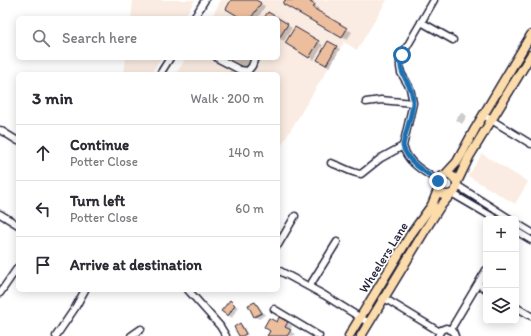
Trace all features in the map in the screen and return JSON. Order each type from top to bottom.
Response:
[{"type":"main road","points":[[531,35],[457,162],[446,175],[442,176],[438,181],[438,190],[443,194],[451,195],[465,165],[531,55]]},
{"type":"main road","points":[[446,175],[454,177],[457,184]]},
{"type":"main road","name":"Wheelers Lane","points":[[348,336],[411,234],[432,205],[438,190]]},
{"type":"main road","name":"Wheelers Lane","points":[[361,336],[430,221],[451,195]]},
{"type":"street","points":[[196,16],[205,0]]},
{"type":"street","points":[[434,0],[400,61],[402,73],[410,88],[413,102],[403,146],[413,164],[438,181]]},
{"type":"street","points":[[421,22],[452,40]]},
{"type":"street","points":[[161,72],[169,60]]},
{"type":"street","points":[[221,60],[240,70],[248,71],[254,60]]},
{"type":"street","points":[[366,102],[381,100],[413,102]]},
{"type":"street","points":[[483,115],[531,144]]},
{"type":"street","points":[[0,130],[16,140]]},
{"type":"street","points":[[362,174],[381,158],[403,146]]},
{"type":"street","points":[[331,163],[342,166],[352,172],[362,174]]},
{"type":"street","points":[[362,174],[365,180]]},
{"type":"street","points":[[457,184],[469,195],[505,216]]},
{"type":"street","points":[[451,195],[490,216]]},
{"type":"street","points":[[0,214],[16,224]]},
{"type":"street","points":[[280,242],[295,216]]},
{"type":"street","points":[[519,225],[531,232]]},
{"type":"street","points":[[519,233],[531,240]]},
{"type":"street","points":[[309,287],[337,242]]},
{"type":"street","points":[[0,293],[16,270]]},
{"type":"street","points":[[280,271],[369,323]]},
{"type":"street","points":[[451,329],[483,275]]},
{"type":"street","points":[[478,284],[484,288]]},
{"type":"street","points":[[56,336],[84,292]]},
{"type":"street","points":[[190,292],[220,326],[226,336]]},
{"type":"street","points":[[384,298],[439,334],[446,328],[451,329]]},
{"type":"street","points":[[274,309],[319,336]]},
{"type":"street","points":[[519,309],[531,316]]},
{"type":"street","points":[[131,336],[141,329]]},
{"type":"street","points":[[451,329],[455,336]]},
{"type":"shaded area","points":[[133,0],[195,0],[185,16],[131,16]]},
{"type":"shaded area","points":[[221,0],[387,0],[357,50],[344,42],[280,148],[280,72],[177,72],[185,60],[280,60],[280,16],[212,16]]},
{"type":"shaded area","points":[[126,60],[160,60],[152,72],[124,72]]},
{"type":"shaded area","points":[[482,154],[528,182],[515,204],[468,176]]},
{"type":"building","points":[[231,0],[256,0],[261,3],[252,16],[238,16],[226,9]]},
{"type":"building","points":[[285,0],[311,0],[310,2],[315,5],[313,8],[347,28],[342,38],[283,4]]},
{"type":"building","points":[[268,12],[275,16],[265,16]]},
{"type":"building","points":[[280,19],[288,24],[280,37]]},
{"type":"building","points":[[295,27],[319,41],[309,58],[285,43]]},
{"type":"building","points":[[328,41],[337,46],[326,65],[317,60]]},
{"type":"building","points":[[230,300],[235,305],[228,316],[221,311]]},
{"type":"building","points":[[255,302],[262,313],[254,317],[248,305]]},
{"type":"building","points":[[279,317],[288,322],[285,327],[291,330],[287,336],[267,336],[270,331],[264,327],[269,318],[277,322]]},
{"type":"building","points":[[240,323],[246,334],[242,336],[239,336],[234,327]]},
{"type":"route","points":[[402,55],[400,67],[410,88],[413,102],[403,146],[408,158],[413,164],[438,181]]}]
